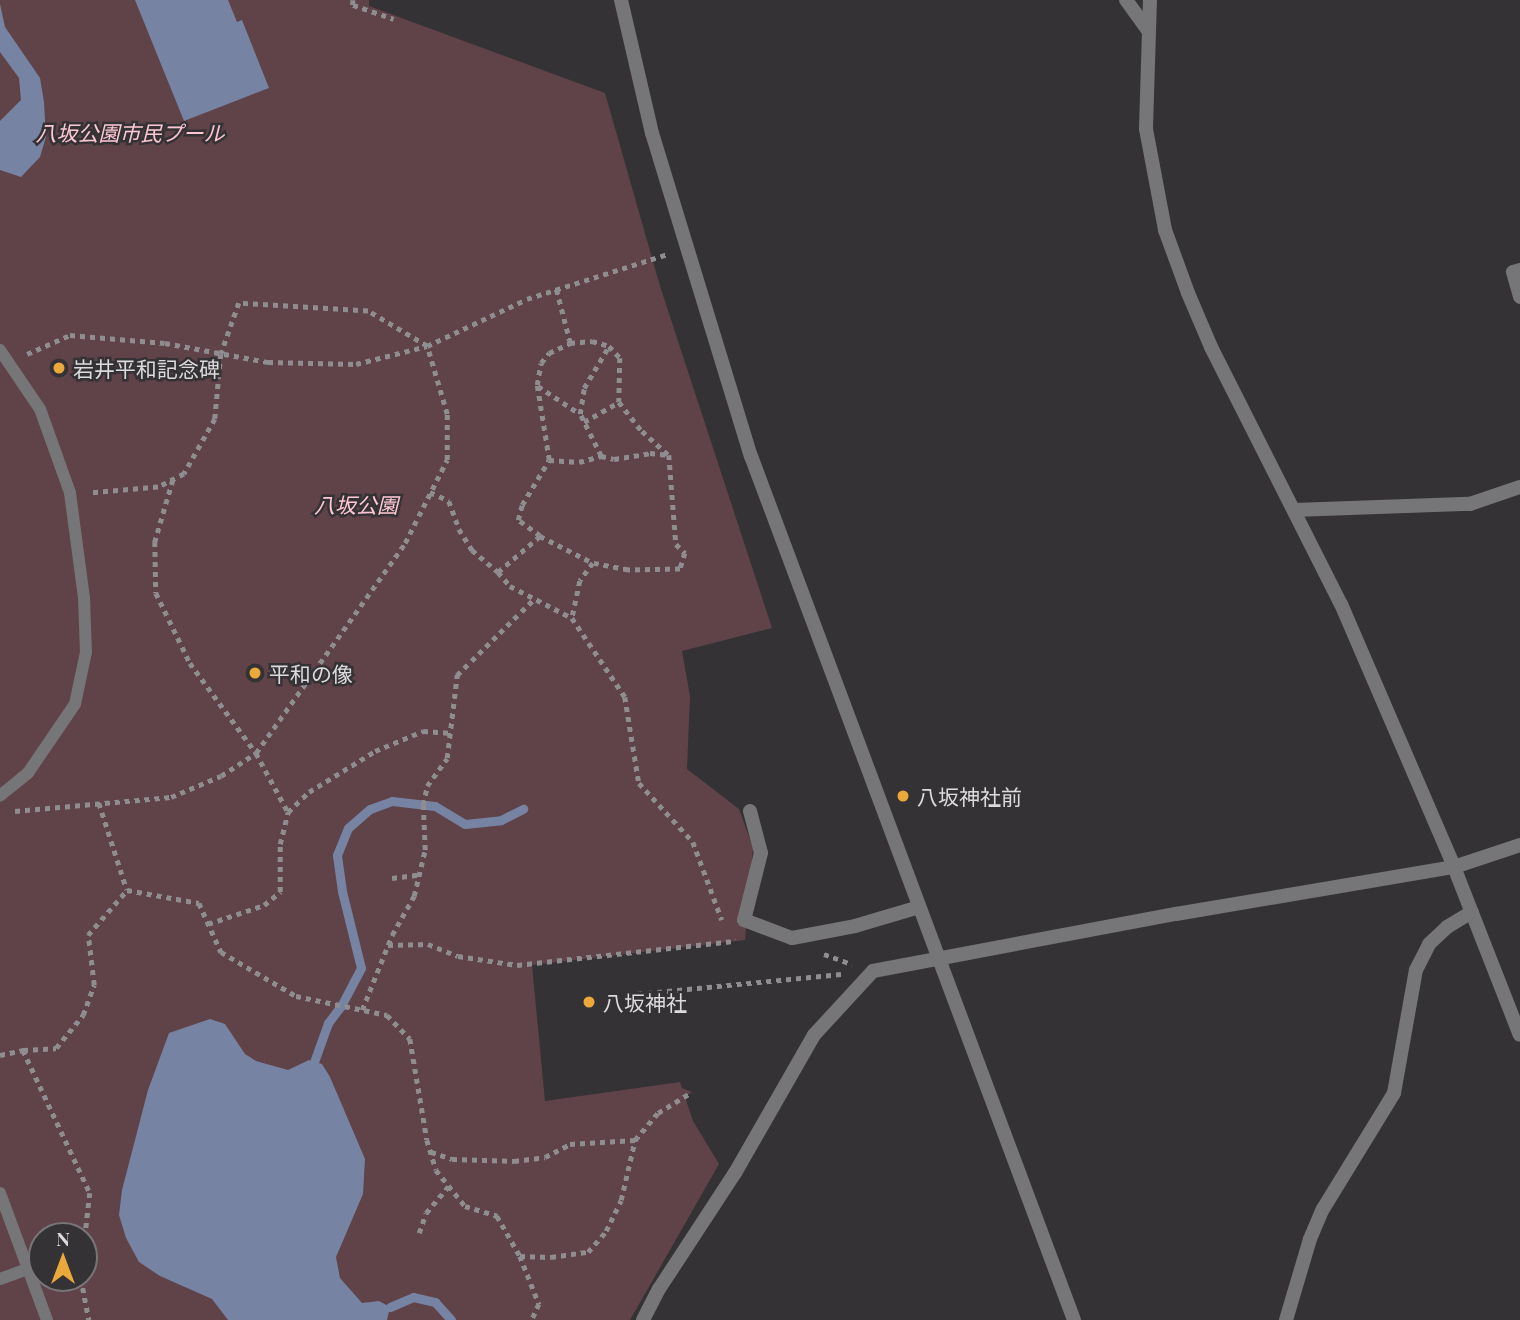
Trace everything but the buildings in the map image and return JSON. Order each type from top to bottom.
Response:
[{"type":"street","points":[[621,0],[652,133],[685,249],[756,468],[1074,1320]]},
{"type":"street","points":[[1126,0],[1147,29]]},
{"type":"street","points":[[1150,0],[1146,129],[1166,230],[1211,347],[1341,604],[1454,867],[1520,1035]]},
{"type":"street","points":[[1520,270],[1513,272],[1520,297]]},
{"type":"street","points":[[1294,510],[1470,504],[1520,487]]},
{"type":"street","points":[[750,811],[761,853],[744,920],[792,938],[855,926],[919,907]]},
{"type":"street","points":[[643,1320],[659,1289],[735,1173],[814,1035],[873,971],[1454,867],[1520,845]]},
{"type":"street","points":[[1286,1320],[1310,1239],[1323,1209],[1394,1093],[1416,970],[1429,944],[1447,927],[1472,912]]},
{"type":"lane","points":[[0,350],[40,409],[70,493],[84,598],[86,653],[75,704],[28,773],[0,796]]},
{"type":"lane","points":[[0,1193],[28,1269],[0,1279]]},
{"type":"lane","points":[[37,1292],[47,1320]]},
{"type":"path","points":[[353,0],[352,5],[394,19]]},
{"type":"path","points":[[8,362],[70,335],[164,343],[268,362],[356,364],[427,346],[556,289],[685,249]]},
{"type":"path","points":[[556,289],[570,343]]},
{"type":"path","points":[[12,811],[171,797],[221,776],[256,753],[405,543],[447,460],[447,414],[427,346],[368,311],[239,303],[221,354],[215,419],[184,474],[158,487],[111,494],[70,493]]},
{"type":"path","points":[[592,341],[609,346],[620,358],[619,402],[642,431],[669,455],[676,544],[685,553],[680,569],[628,570],[593,563],[540,536],[518,520],[522,505],[549,460],[537,385],[541,363],[549,353],[570,343],[592,341]]},
{"type":"path","points":[[580,414],[584,388],[609,346]]},
{"type":"path","points":[[537,385],[580,414],[601,456]]},
{"type":"path","points":[[585,422],[619,402]]},
{"type":"path","points":[[549,460],[579,462],[601,456],[614,459],[650,453],[669,455]]},
{"type":"path","points":[[173,479],[155,542],[156,593],[190,663],[256,753],[288,812]]},
{"type":"path","points":[[430,492],[449,501],[459,529],[472,550],[510,586],[572,618],[625,697],[639,783],[693,842],[725,928]]},
{"type":"path","points":[[498,572],[540,536]]},
{"type":"path","points":[[572,618],[580,581],[593,563]]},
{"type":"path","points":[[362,1010],[388,944],[410,908],[425,850],[424,805],[427,786],[447,758],[457,675],[534,598]]},
{"type":"path","points":[[208,923],[264,905],[280,892],[280,844],[288,812],[309,792],[375,751],[423,731],[452,733]]},
{"type":"path","points":[[99,803],[127,890]]},
{"type":"path","points":[[392,878],[418,875]]},
{"type":"path","points":[[127,890],[199,904],[221,952],[296,996],[387,1015],[410,1038],[436,1170],[465,1206],[497,1216],[520,1256],[539,1304],[532,1320]]},
{"type":"path","points":[[0,1055],[23,1050],[57,1048],[83,1015],[94,985],[88,935],[127,890]]},
{"type":"path","points":[[388,944],[428,944],[458,956],[517,965],[730,940]]},
{"type":"path","points":[[637,994],[873,971]]},
{"type":"path","points":[[23,1050],[90,1193],[87,1222]]},
{"type":"path","points":[[520,1256],[551,1257],[589,1252],[606,1231],[621,1200],[635,1140],[658,1113],[692,1092]]},
{"type":"path","points":[[431,1152],[452,1159],[514,1161],[545,1157],[569,1144],[635,1140]]},
{"type":"path","points":[[419,1233],[426,1213],[449,1186]]},
{"type":"path","points":[[83,1292],[89,1320]]},
{"type":"green space","name":"八坂公園","points":[[0,0],[369,0],[369,6],[605,93],[660,286],[772,628],[682,651],[690,696],[687,769],[739,809],[753,848],[745,940],[532,965],[545,1101],[680,1082],[682,1088],[692,1092],[685,1097],[693,1121],[719,1164],[630,1320],[0,1320]]},
{"type":"water","points":[[135,0],[228,0],[237,22],[242,20],[269,88],[184,121]]},
{"type":"water","points":[[0,4],[5,27],[40,78],[44,102],[46,137],[40,157],[21,177],[0,170],[0,121],[21,100],[19,78],[0,52]]},
{"type":"water","points":[[210,1019],[225,1024],[245,1054],[256,1061],[288,1070],[309,1060],[322,1064],[330,1077],[365,1159],[363,1194],[336,1257],[340,1278],[362,1303],[379,1301],[390,1307],[387,1320],[228,1320],[212,1299],[160,1276],[139,1262],[126,1238],[119,1215],[122,1190],[148,1090],[169,1033]]},
{"type":"waterway","points":[[314,1062],[328,1023],[341,1006],[361,968],[342,891],[337,855],[348,828],[370,809],[392,801],[435,806],[465,824],[501,820],[523,809]]},
{"type":"waterway","points":[[390,1307],[413,1297],[435,1302],[451,1320]]},
{"type":"place","name":"岩井平和記念碑","points":[[59,368]]},
{"type":"place","name":"平和の像","points":[[255,673]]},
{"type":"place","name":"八坂神社前","points":[[903,796]]},
{"type":"place","name":"八坂神社","points":[[589,1002]]},
{"type":"park label","name":"八坂公園市民プール","points":[[130,132]]}]
